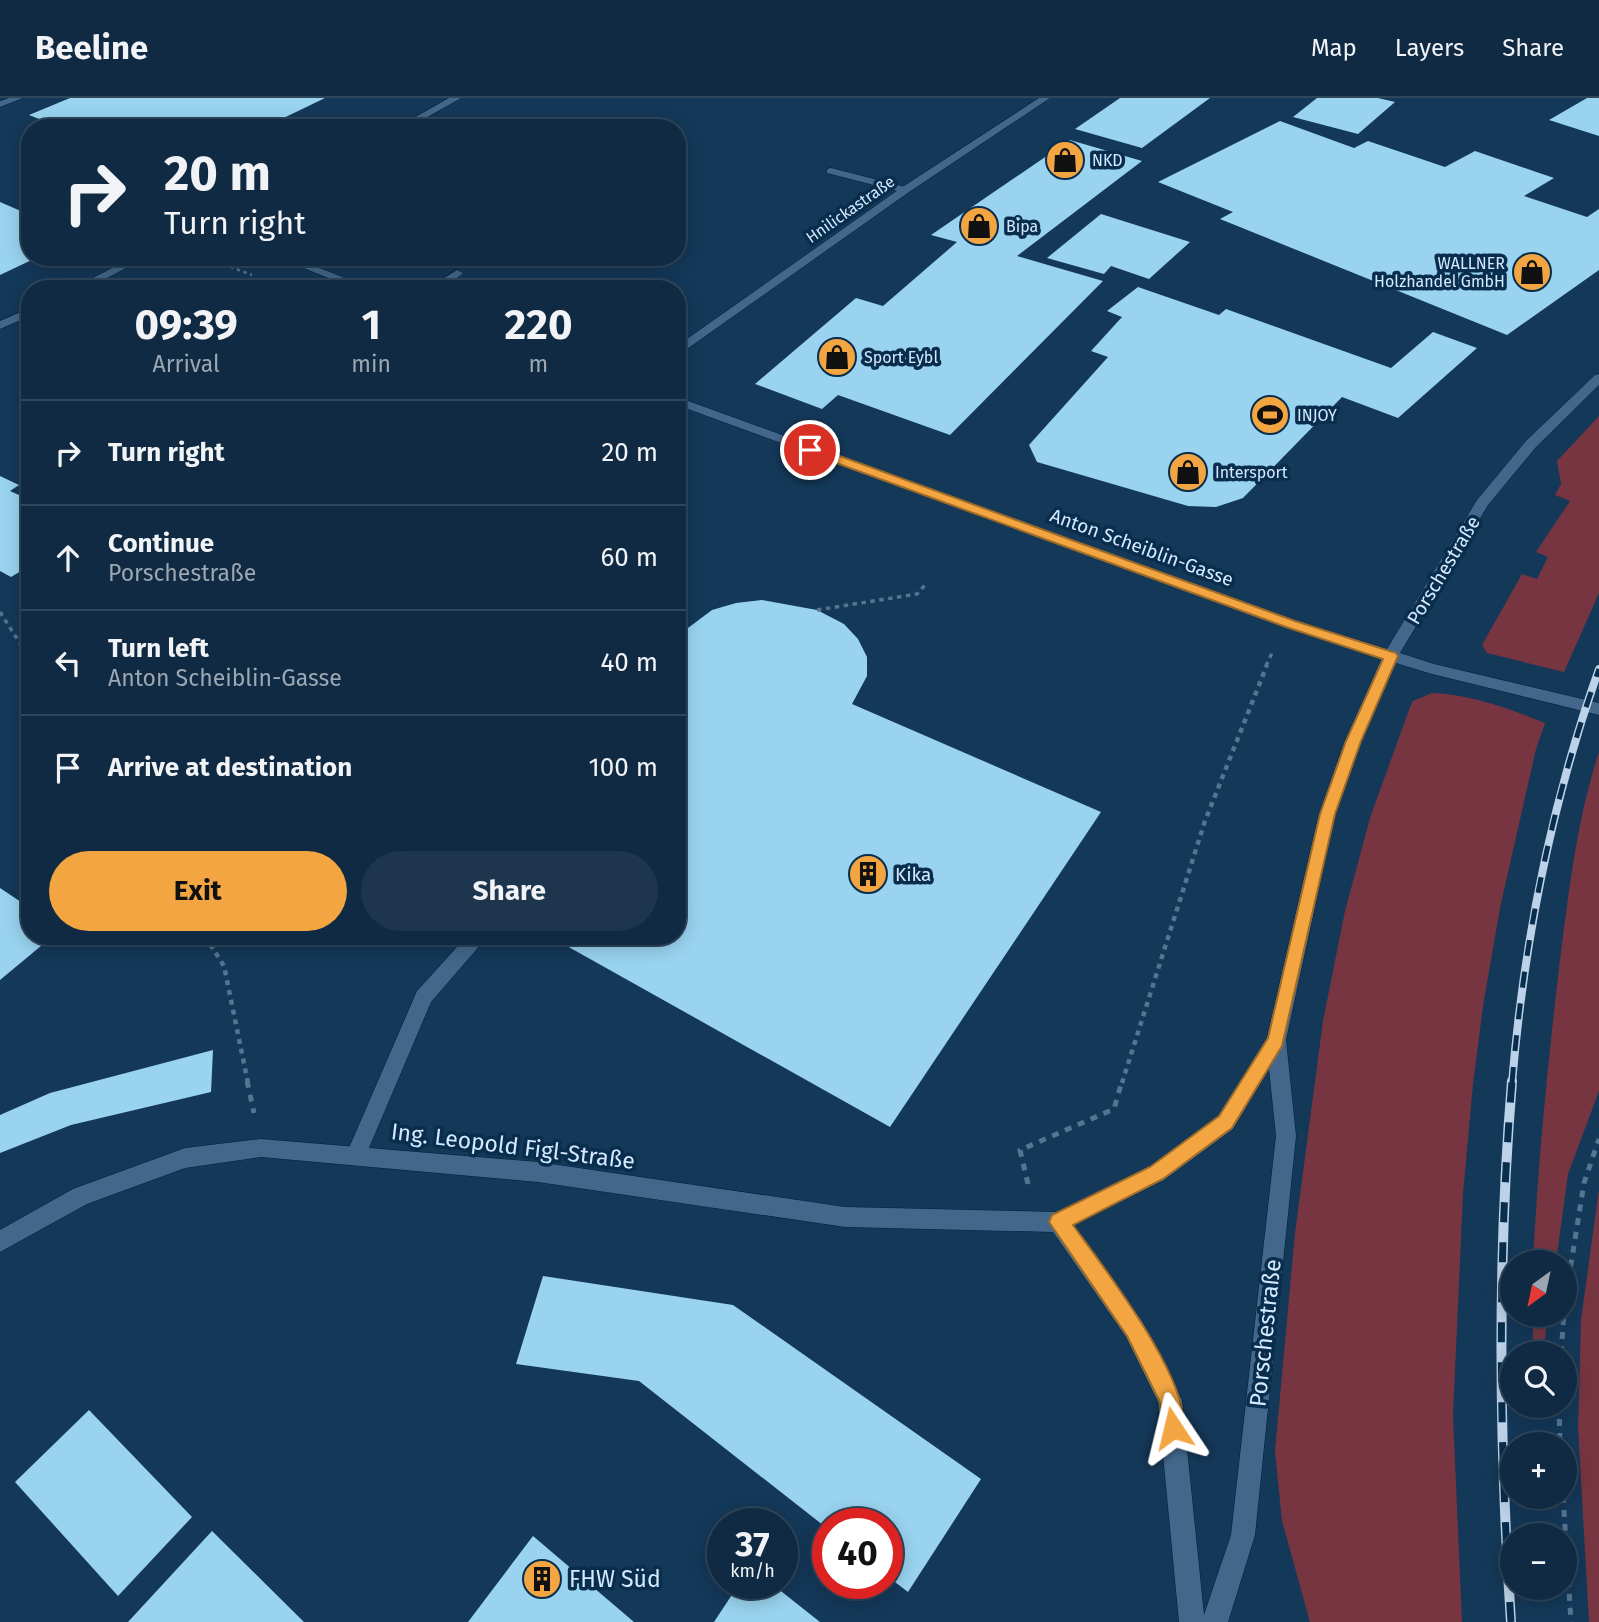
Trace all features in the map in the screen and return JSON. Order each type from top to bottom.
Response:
[{"type":"street","points":[[0,104],[18,98]]},
{"type":"street","points":[[418,119],[456,98]]},
{"type":"street","name":"Hnilickastraße","points":[[686,346],[905,190],[1045,98]]},
{"type":"street","points":[[831,171],[905,190]]},
{"type":"street","points":[[95,280],[124,266]]},
{"type":"street","points":[[305,266],[343,280]]},
{"type":"street","points":[[446,280],[457,273]]},
{"type":"street","points":[[0,326],[21,316]]},
{"type":"street","name":"Porschestraße","points":[[1215,1622],[1243,1535],[1286,1136],[1276,1040],[1327,814],[1353,741],[1391,656],[1482,503],[1531,444],[1599,378]]},
{"type":"street","name":"Anton Scheiblin-Gasse","points":[[686,404],[1291,624],[1473,680],[1599,709]]},
{"type":"street","points":[[356,1154],[424,997],[471,945]]},
{"type":"street","points":[[1192,1622],[1170,1401],[1134,1329],[1048,1222],[1157,1173],[1226,1122],[1276,1040]]},
{"type":"street","name":"Ing. Leopold Figl-Straße","points":[[0,1242],[80,1196],[185,1158],[261,1148],[356,1154],[538,1172],[845,1217],[1048,1222]]},
{"type":"path","points":[[817,610],[917,594],[926,584]]},
{"type":"path","points":[[0,612],[21,645]]},
{"type":"path","points":[[1048,1222],[1020,1150],[1114,1109],[1159,954],[1241,726],[1273,652],[1291,624]]},
{"type":"path","points":[[211,945],[224,967],[261,1148]]},
{"type":"path","points":[[1573,1250],[1584,1183],[1599,1139]]},
{"type":"path","points":[[1564,1509],[1571,1622]]},
{"type":"shaded area","points":[[1599,416],[1599,593],[1564,672],[1487,653],[1482,645],[1522,574],[1537,579],[1548,557],[1536,552],[1570,501],[1555,495],[1561,484],[1557,461]]},
{"type":"shaded area","points":[[1432,693],[1475,699],[1545,723],[1536,749],[1500,908],[1473,1084],[1463,1194],[1453,1415],[1462,1622],[1310,1622],[1282,1521],[1275,1451],[1295,1233],[1323,1021],[1345,911],[1370,818],[1410,707],[1413,701]]},
{"type":"shaded area","points":[[1599,752],[1599,1091],[1568,1174],[1558,1250],[1534,1250],[1544,1111],[1563,934],[1579,829]]},
{"type":"shaded area","points":[[1599,1189],[1599,1622],[1589,1622],[1578,1428],[1581,1320]]},
{"type":"shaded area","points":[[1533,1327],[1546,1327],[1545,1341],[1533,1341]]},
{"type":"building","points":[[70,98],[325,98],[282,119],[39,119],[29,115]]},
{"type":"building","points":[[1120,98],[1210,98],[1142,148],[1075,129]]},
{"type":"building","points":[[1317,98],[1378,98],[1395,102],[1358,134],[1293,117]]},
{"type":"building","points":[[1587,98],[1599,98],[1599,136],[1549,120]]},
{"type":"building","points":[[1280,121],[1354,148],[1368,141],[1445,167],[1475,151],[1554,178],[1524,196],[1587,217],[1599,209],[1599,270],[1507,335],[1220,219],[1233,212],[1158,182]]},
{"type":"building","points":[[1070,140],[1142,161],[1017,256],[1103,281],[950,435],[838,395],[822,409],[755,384],[856,298],[883,306],[957,242],[931,235]]},
{"type":"building","points":[[0,202],[21,211],[21,265],[0,275]]},
{"type":"building","points":[[1101,214],[1190,242],[1149,279],[1111,266],[1104,274],[1047,258]]},
{"type":"building","points":[[1138,287],[1219,315],[1226,309],[1391,368],[1433,332],[1477,348],[1398,418],[1342,397],[1243,498],[1216,507],[1188,506],[1037,462],[1029,445],[1108,357],[1091,351],[1122,317],[1107,311]]},
{"type":"building","points":[[0,476],[19,485],[10,491],[21,496],[21,571],[11,577],[0,571]]},
{"type":"building","name":"Kika","points":[[762,600],[817,610],[844,624],[858,639],[867,657],[867,676],[852,704],[1101,812],[890,1127],[565,945],[686,945],[686,630],[712,610],[736,603]]},
{"type":"building","points":[[0,888],[21,902],[21,945],[42,945],[0,980]]},
{"type":"building","points":[[213,1050],[211,1092],[71,1125],[0,1153],[0,1115],[50,1093]]},
{"type":"building","points":[[543,1276],[733,1305],[981,1479],[908,1592],[903,1588],[903,1508],[812,1508],[812,1516],[639,1381],[516,1364]]},
{"type":"building","points":[[89,1410],[192,1517],[118,1596],[15,1482]]},
{"type":"building","points":[[212,1531],[304,1622],[128,1622]]},
{"type":"building","name":"FHW Süd","points":[[533,1536],[634,1622],[468,1622]]},
{"type":"building","points":[[729,1599],[791,1599],[820,1622],[714,1622]]},
{"type":"railway","points":[[1512,1083],[1524,977],[1542,873],[1567,771],[1599,669]]},
{"type":"railway","points":[[1511,1622],[1501,1352],[1504,1216],[1512,1081]]},
{"type":"place","name":"NKD","points":[[1065,160]]},
{"type":"place","name":"Bipa","points":[[979,226]]},
{"type":"place","name":"WALLNER Holzhandel GmbH","points":[[1532,272]]},
{"type":"place","name":"Sport Eybl","points":[[837,357]]},
{"type":"place","name":"INJOY","points":[[1270,415]]},
{"type":"place","name":"Intersport","points":[[1188,472]]},
{"type":"place","name":"Kika","points":[[868,874]]},
{"type":"place","name":"FHW Süd","points":[[542,1579]]},
{"type":"route","points":[[810,450],[1291,624],[1391,656],[1353,741],[1327,814],[1276,1040],[1226,1122],[1157,1173],[1059,1222],[1134,1329],[1170,1401],[1173,1428]]}]
